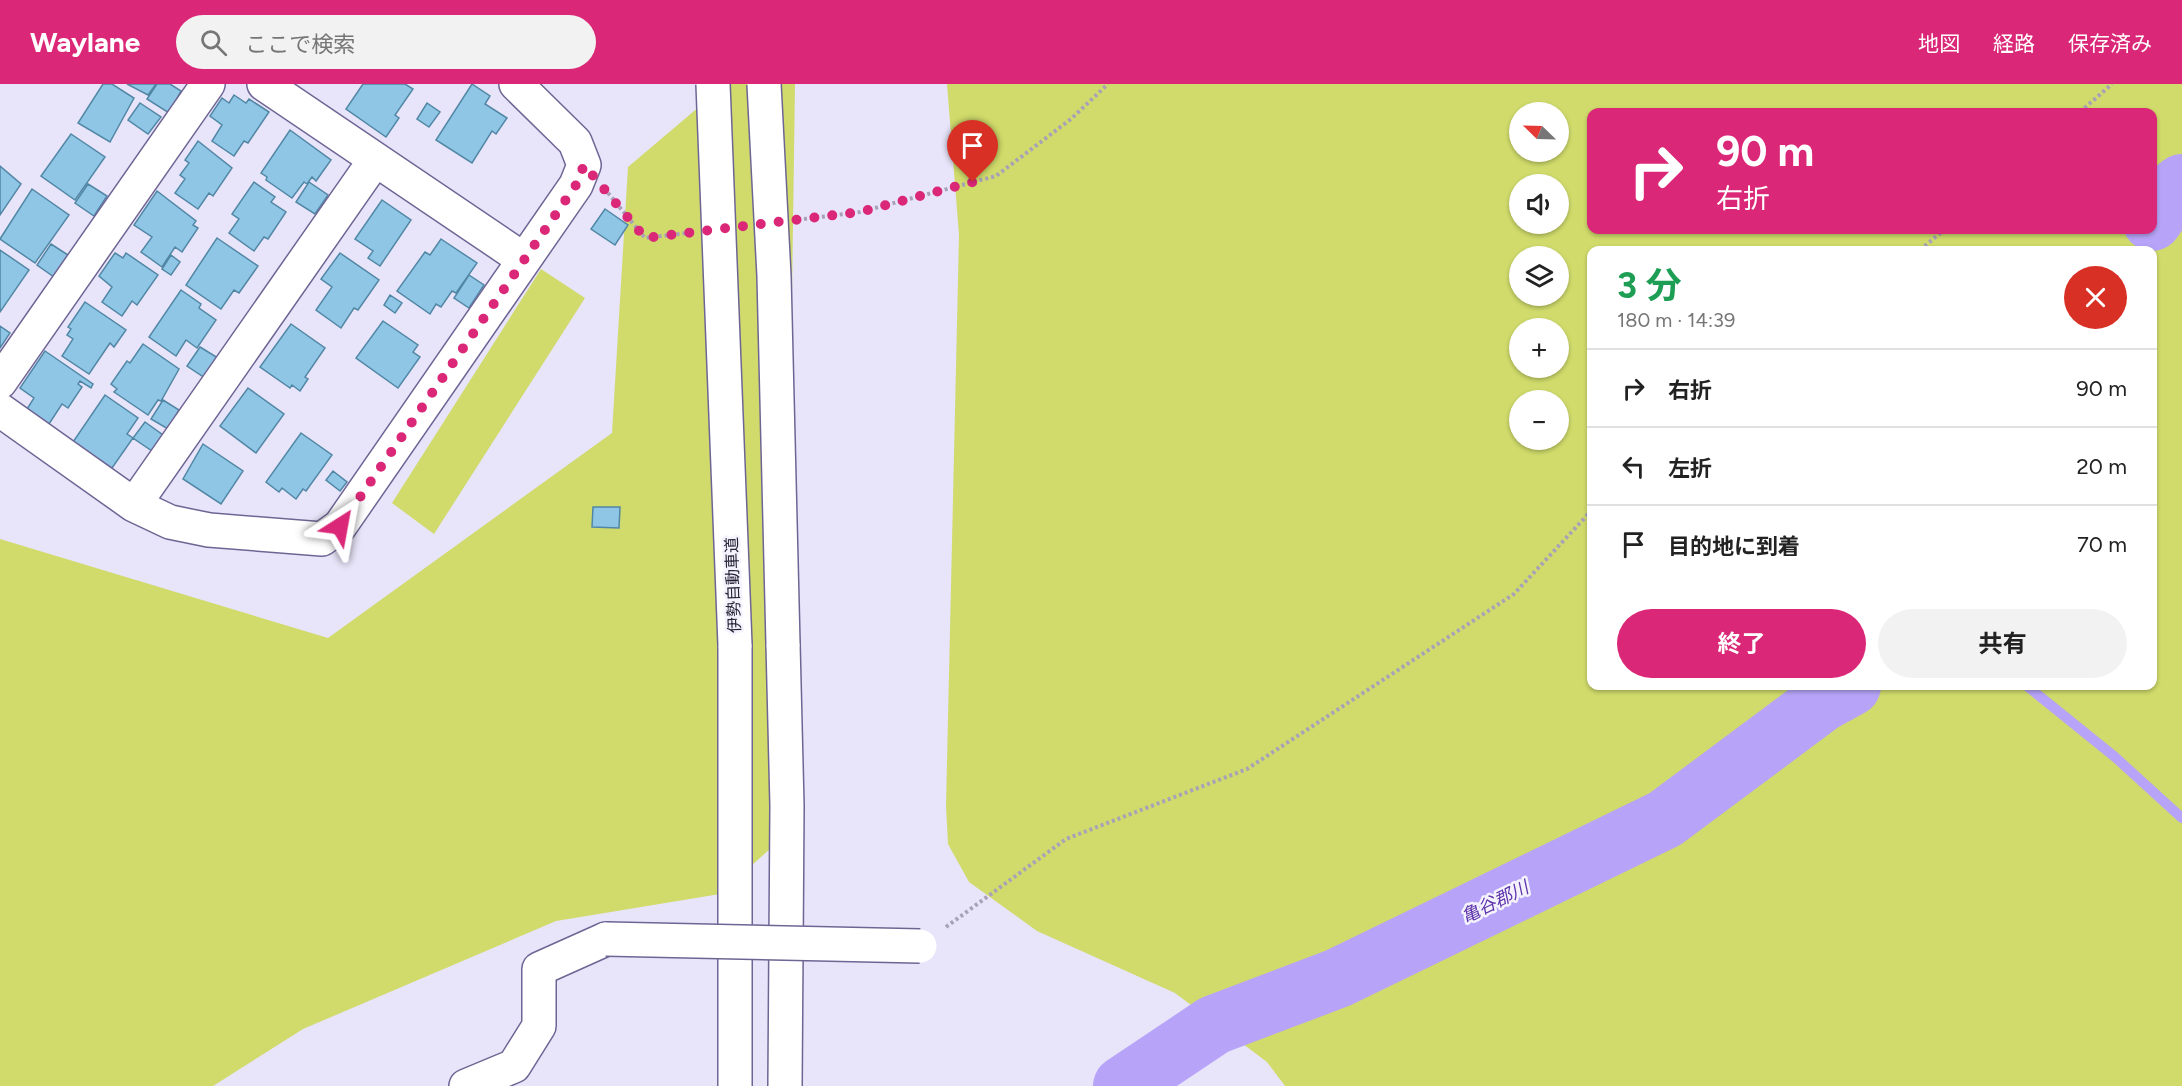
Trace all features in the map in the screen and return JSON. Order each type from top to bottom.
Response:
[{"type":"main road","points":[[0,382],[208,84]]},
{"type":"main road","points":[[264,84],[523,259]]},
{"type":"main road","points":[[0,411],[134,505],[170,522],[209,530],[322,539],[340,526],[576,185],[584,165],[575,142],[516,84]]},
{"type":"main road","name":"伊勢自動車道","points":[[713,84],[735,645],[735,1086]]},
{"type":"main road","points":[[764,84],[774,276],[787,806],[785,1086]]},
{"type":"main road","points":[[134,505],[375,160]]},
{"type":"main road","points":[[466,1086],[514,1066],[539,1026],[539,969],[606,939],[920,946]]},
{"type":"path","points":[[792,220],[860,212],[996,176],[1071,120],[1108,84]]},
{"type":"path","points":[[2084,108],[2112,84]]},
{"type":"path","points":[[584,165],[645,238],[690,232]]},
{"type":"path","points":[[1925,246],[1939,234]]},
{"type":"path","points":[[920,946],[1066,839],[1247,769],[1514,594],[1587,515]]},
{"type":"green space","points":[[726,84],[795,84],[787,642],[771,848],[720,894],[556,921],[303,1029],[213,1086],[0,1086],[0,539],[328,638],[612,433],[628,167]]},
{"type":"green space","points":[[947,84],[2182,84],[2182,1086],[1285,1086],[1267,1062],[1175,993],[1037,931],[969,882],[948,844],[946,806],[959,235]]},
{"type":"green space","points":[[541,269],[585,298],[434,534],[392,503]]},
{"type":"building","points":[[103,84],[112,84],[134,98],[110,142],[78,123]]},
{"type":"building","points":[[127,84],[156,84],[148,95]]},
{"type":"building","points":[[157,84],[170,84],[181,91],[169,113],[147,99]]},
{"type":"building","points":[[363,84],[405,84],[413,89],[395,115],[399,118],[386,137],[346,109]]},
{"type":"building","points":[[472,84],[490,96],[485,104],[507,118],[496,134],[492,131],[472,163],[436,140]]},
{"type":"building","points":[[234,95],[246,103],[249,99],[269,112],[248,143],[244,141],[234,156],[212,141],[222,125],[210,116],[222,98],[229,103]]},
{"type":"building","points":[[140,103],[161,117],[148,134],[128,120]]},
{"type":"building","points":[[427,103],[440,112],[429,127],[417,119]]},
{"type":"building","points":[[290,130],[331,160],[316,181],[312,177],[307,184],[304,182],[292,198],[266,180],[267,177],[261,173]]},
{"type":"building","points":[[71,134],[105,157],[75,200],[41,176]]},
{"type":"building","points":[[198,141],[232,168],[213,196],[209,193],[198,209],[175,193],[185,179],[180,175],[189,163],[185,160]]},
{"type":"building","points":[[0,166],[21,184],[0,215]]},
{"type":"building","points":[[254,182],[275,197],[271,202],[286,212],[268,239],[264,237],[254,251],[229,233],[239,219],[232,214]]},
{"type":"building","points":[[309,182],[328,195],[315,214],[296,202]]},
{"type":"building","points":[[88,184],[107,196],[94,216],[75,203]]},
{"type":"building","points":[[32,189],[69,215],[35,263],[0,239]]},
{"type":"building","points":[[157,191],[196,221],[193,225],[198,228],[182,252],[175,247],[162,267],[141,252],[152,237],[134,225]]},
{"type":"building","points":[[382,200],[411,220],[380,266],[368,258],[373,251],[355,239]]},
{"type":"building","points":[[605,209],[628,225],[615,245],[591,229]]},
{"type":"building","points":[[217,238],[258,266],[239,293],[234,290],[221,309],[186,285]]},
{"type":"building","points":[[441,239],[477,263],[456,293],[452,291],[441,307],[436,304],[430,314],[397,291],[425,252],[430,255]]},
{"type":"building","points":[[51,244],[68,255],[54,277],[37,265]]},
{"type":"building","points":[[0,250],[29,270],[0,312]]},
{"type":"building","points":[[115,253],[123,258],[126,253],[158,275],[137,305],[132,301],[122,316],[102,302],[112,287],[99,276]]},
{"type":"building","points":[[340,253],[379,280],[358,310],[354,308],[341,328],[316,310],[332,287],[321,279]]},
{"type":"building","points":[[171,255],[180,262],[171,275],[162,269]]},
{"type":"building","points":[[469,275],[484,285],[469,308],[454,298]]},
{"type":"building","points":[[181,290],[201,304],[199,308],[216,320],[197,348],[186,340],[176,356],[149,337]]},
{"type":"building","points":[[390,295],[402,303],[395,313],[384,305]]},
{"type":"building","points":[[85,302],[126,330],[114,347],[110,343],[89,374],[62,356],[73,339],[67,335],[71,329],[68,327]]},
{"type":"building","points":[[383,321],[418,345],[413,352],[420,357],[398,388],[356,358]]},
{"type":"building","points":[[291,324],[325,348],[305,377],[308,379],[300,391],[292,385],[290,388],[260,367]]},
{"type":"building","points":[[0,326],[10,333],[0,348]]},
{"type":"building","points":[[143,344],[179,369],[161,401],[158,400],[148,415],[114,392],[117,389],[111,384],[127,361],[130,363]]},
{"type":"building","points":[[200,347],[218,358],[205,378],[187,366]]},
{"type":"building","points":[[45,351],[93,384],[91,388],[80,381],[78,384],[82,387],[68,408],[62,404],[49,424],[27,409],[34,398],[20,388]]},
{"type":"building","points":[[248,388],[284,414],[256,453],[220,426]]},
{"type":"building","points":[[105,395],[138,418],[127,434],[133,438],[112,468],[73,442]]},
{"type":"building","points":[[163,400],[179,410],[168,429],[151,419]]},
{"type":"building","points":[[145,422],[163,435],[152,451],[133,438]]},
{"type":"building","points":[[301,433],[332,455],[306,491],[303,489],[296,499],[282,488],[279,492],[266,482]]},
{"type":"building","points":[[203,444],[243,471],[221,504],[183,479]]},
{"type":"building","points":[[333,471],[347,482],[340,491],[326,480]]},
{"type":"building","points":[[593,507],[620,507],[619,528],[592,527]]},
{"type":"waterway","name":"亀谷郡川","points":[[2157,214],[2173,191],[2182,184]]},
{"type":"waterway","name":"亀谷郡川","points":[[1123,1086],[1214,1025],[1338,978],[1665,819],[1822,702],[1844,690]]},
{"type":"waterway","points":[[2032,690],[2115,757],[2182,818]]},
{"type":"route","points":[[340,526],[576,185],[584,165],[645,238],[860,212],[973,182]]}]
